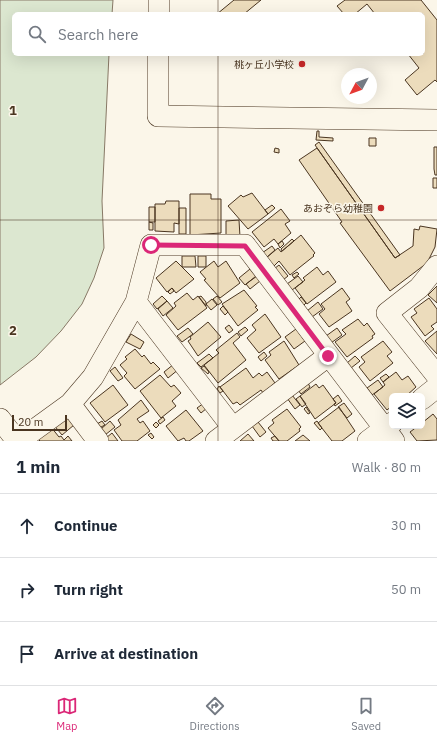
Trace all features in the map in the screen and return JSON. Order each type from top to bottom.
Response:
[{"type":"street","points":[[159,0],[159,12]]},
{"type":"street","points":[[158,56],[158,116],[437,120]]},
{"type":"street","points":[[0,419],[18,441],[70,404],[93,377],[136,302],[151,245],[245,246],[385,433]]},
{"type":"street","points":[[437,266],[419,288],[387,313],[437,376]]},
{"type":"street","points":[[136,302],[233,428]]},
{"type":"street","points":[[216,441],[328,356]]},
{"type":"street","points":[[425,397],[437,387]]},
{"type":"street","points":[[70,404],[98,441]]},
{"type":"green space","points":[[0,0],[113,0],[112,12],[12,12],[12,56],[109,56],[102,201],[104,248],[94,278],[82,304],[61,331],[36,357],[0,385]]},
{"type":"building","points":[[234,0],[261,0],[246,12],[219,12]]},
{"type":"building","points":[[345,0],[421,0],[437,20],[437,82],[435,80],[417,95],[405,80],[419,68],[410,56],[425,56],[425,12],[373,12],[367,4],[357,12],[342,12],[337,6]]},
{"type":"building","points":[[317,131],[319,131],[319,137],[333,138],[333,141],[316,140]]},
{"type":"building","points":[[369,138],[376,138],[376,146],[369,146]]},
{"type":"building","points":[[319,142],[400,255],[395,258],[315,145]]},
{"type":"building","points":[[434,147],[437,147],[437,175],[435,175],[434,169]]},
{"type":"building","points":[[275,148],[279,149],[279,153],[274,152]]},
{"type":"building","points":[[317,148],[395,258],[413,246],[414,229],[419,230],[420,226],[437,229],[435,247],[427,263],[390,291],[340,223],[342,222],[299,160]]},
{"type":"building","points":[[433,178],[437,178],[437,188],[433,188]]},
{"type":"building","points":[[252,193],[268,214],[248,229],[228,206],[241,195],[243,197]]},
{"type":"building","points":[[190,194],[211,194],[211,199],[221,199],[221,233],[190,235]]},
{"type":"building","points":[[166,201],[179,201],[179,224],[174,223],[174,232],[155,231],[155,204],[165,204]]},
{"type":"building","points":[[272,205],[275,208],[268,214],[265,210]]},
{"type":"building","points":[[149,207],[155,207],[155,222],[149,222]]},
{"type":"building","points":[[179,208],[186,208],[186,234],[179,234]]},
{"type":"building","points":[[281,209],[290,221],[285,224],[291,233],[278,244],[274,239],[264,247],[252,232]]},
{"type":"building","points":[[239,220],[240,237],[226,237],[226,221]]},
{"type":"building","points":[[149,222],[153,223],[153,230],[149,230]]},
{"type":"building","points":[[301,235],[315,253],[313,255],[314,256],[290,275],[279,261],[273,267],[266,258],[278,248],[281,252]]},
{"type":"building","points":[[292,239],[294,241],[282,251],[281,249]]},
{"type":"building","points":[[282,241],[284,244],[280,248],[278,244]]},
{"type":"building","points":[[272,246],[275,250],[266,258],[262,253]]},
{"type":"building","points":[[182,256],[195,256],[196,267],[182,267]]},
{"type":"building","points":[[198,256],[206,256],[206,267],[198,267]]},
{"type":"building","points":[[176,261],[194,279],[176,293],[172,288],[167,292],[156,278]]},
{"type":"building","points":[[214,261],[218,267],[226,261],[240,283],[220,298],[204,280],[206,279],[200,272]]},
{"type":"building","points":[[279,265],[288,276],[283,280],[274,269]]},
{"type":"building","points":[[317,267],[323,275],[328,271],[336,282],[307,304],[295,288],[305,280],[303,278]]},
{"type":"building","points":[[250,269],[256,276],[245,285],[239,278]]},
{"type":"building","points":[[297,272],[299,274],[294,278],[292,275]]},
{"type":"building","points":[[257,276],[260,281],[250,289],[246,284]]},
{"type":"building","points":[[298,276],[303,282],[292,290],[287,284]]},
{"type":"building","points":[[437,286],[437,303],[428,295]]},
{"type":"building","points":[[172,288],[174,291],[170,294],[168,292]]},
{"type":"building","points":[[342,288],[350,299],[346,302],[352,311],[329,327],[319,314],[325,309],[321,304]]},
{"type":"building","points":[[244,290],[257,306],[255,307],[258,310],[238,326],[222,304]]},
{"type":"building","points":[[187,293],[193,300],[198,296],[207,308],[178,330],[166,315],[176,306],[174,303]]},
{"type":"building","points":[[162,296],[167,301],[157,309],[153,304]]},
{"type":"building","points":[[201,296],[206,302],[206,306],[199,297]]},
{"type":"building","points":[[217,296],[222,302],[218,305],[213,299]]},
{"type":"building","points":[[301,297],[306,303],[303,306],[298,300]]},
{"type":"building","points":[[429,298],[437,309],[437,322],[431,326],[434,329],[425,336],[411,317],[417,313],[414,309]]},
{"type":"building","points":[[212,299],[217,305],[211,310],[206,304]]},
{"type":"building","points":[[167,301],[173,308],[163,316],[158,309]]},
{"type":"building","points":[[318,302],[323,309],[312,317],[307,311]]},
{"type":"building","points":[[223,306],[228,312],[225,315],[220,309]]},
{"type":"building","points":[[265,314],[281,337],[259,353],[247,338],[256,330],[252,325]]},
{"type":"building","points":[[358,319],[364,326],[367,323],[375,334],[372,336],[373,338],[347,357],[335,342],[346,334],[342,330]]},
{"type":"building","points":[[208,322],[221,337],[198,356],[188,341],[191,339],[190,337]]},
{"type":"building","points":[[229,325],[233,330],[229,333],[225,328]]},
{"type":"building","points":[[245,327],[248,330],[241,336],[238,332]]},
{"type":"building","points":[[188,328],[193,334],[182,342],[177,336]]},
{"type":"building","points":[[337,328],[342,335],[331,343],[326,336]]},
{"type":"building","points":[[296,329],[305,341],[294,349],[285,337]]},
{"type":"building","points":[[437,331],[437,354],[425,341]]},
{"type":"building","points":[[237,333],[240,337],[233,343],[246,360],[218,383],[204,365],[219,353],[216,350]]},
{"type":"building","points":[[131,334],[144,342],[140,349],[126,342]]},
{"type":"building","points":[[284,341],[299,365],[279,379],[265,360],[271,355],[269,352]]},
{"type":"building","points":[[383,341],[392,352],[387,356],[393,363],[370,381],[359,367],[365,362],[361,357]]},
{"type":"building","points":[[135,349],[142,357],[144,355],[151,364],[153,362],[160,369],[135,389],[124,376],[127,373],[120,365],[127,359],[125,357]]},
{"type":"building","points":[[264,352],[267,356],[261,361],[258,357]]},
{"type":"building","points":[[209,354],[213,358],[201,367],[197,363]]},
{"type":"building","points":[[355,356],[360,361],[351,368],[347,363]]},
{"type":"building","points":[[174,364],[179,369],[168,378],[164,372]]},
{"type":"building","points":[[204,366],[209,372],[208,374],[201,368]]},
{"type":"building","points":[[115,367],[123,378],[118,381],[110,371]]},
{"type":"building","points":[[246,368],[253,378],[259,373],[262,376],[267,372],[275,383],[263,393],[261,390],[240,405],[237,402],[233,404],[220,387]]},
{"type":"building","points":[[396,372],[402,380],[408,376],[416,387],[409,393],[389,393],[389,408],[387,410],[374,394],[385,385],[383,382]]},
{"type":"building","points":[[386,374],[389,377],[383,382],[380,378]]},
{"type":"building","points":[[160,375],[171,387],[174,385],[181,393],[172,401],[176,406],[161,418],[140,391]]},
{"type":"building","points":[[378,380],[383,387],[372,395],[367,388]]},
{"type":"building","points":[[308,383],[310,387],[301,394],[298,390]]},
{"type":"building","points":[[316,384],[319,388],[323,385],[336,403],[315,419],[300,396]]},
{"type":"building","points":[[113,385],[128,405],[105,422],[90,403]]},
{"type":"building","points":[[219,386],[223,391],[220,393],[217,389]]},
{"type":"building","points":[[292,395],[300,405],[295,409],[287,398]]},
{"type":"building","points":[[338,395],[342,401],[335,406],[334,404],[336,403],[333,399]]},
{"type":"building","points":[[300,396],[306,404],[302,407],[296,399]]},
{"type":"building","points":[[141,400],[149,411],[137,419],[140,423],[143,421],[150,431],[137,441],[122,441],[114,430],[121,425],[118,420]]},
{"type":"building","points":[[204,403],[207,408],[201,413],[197,408]]},
{"type":"building","points":[[344,403],[352,414],[347,418],[338,407]]},
{"type":"building","points":[[306,407],[310,413],[308,414],[304,409]]},
{"type":"building","points":[[339,407],[355,431],[342,441],[332,441],[318,423]]},
{"type":"building","points":[[287,409],[301,427],[299,429],[300,431],[287,441],[279,441],[268,428],[274,423],[272,420]]},
{"type":"building","points":[[186,410],[203,431],[189,441],[186,441],[184,438],[178,441],[166,426]]},
{"type":"building","points":[[66,414],[74,425],[62,435],[53,424]]},
{"type":"building","points":[[433,414],[437,419],[437,440],[417,441],[410,432],[414,429],[425,429],[425,421]]},
{"type":"building","points":[[163,417],[165,420],[160,424],[158,421]]},
{"type":"building","points":[[102,421],[105,425],[99,428],[97,424]]},
{"type":"building","points":[[110,421],[115,427],[105,435],[101,429]]},
{"type":"building","points":[[317,421],[322,428],[320,430],[314,423]]},
{"type":"building","points":[[156,422],[159,425],[156,428],[153,425]]},
{"type":"building","points":[[258,422],[266,432],[260,437],[252,426]]},
{"type":"building","points":[[51,427],[59,437],[61,436],[64,440],[68,436],[72,441],[40,441],[37,438]]},
{"type":"building","points":[[112,433],[118,441],[108,441],[106,438]]},
{"type":"building","points":[[151,433],[154,437],[152,439],[148,435]]},
{"type":"building","points":[[248,434],[254,441],[240,441]]},
{"type":"building","points":[[303,435],[310,441],[295,441]]},
{"type":"building","points":[[275,436],[279,441],[273,441],[271,438]]},
{"type":"place","name":"桃ヶ丘小学校","points":[[302,64]]},
{"type":"place","name":"あおぞら幼稚園","points":[[381,208]]},
{"type":"route","points":[[151,245],[245,246],[328,356]]}]
